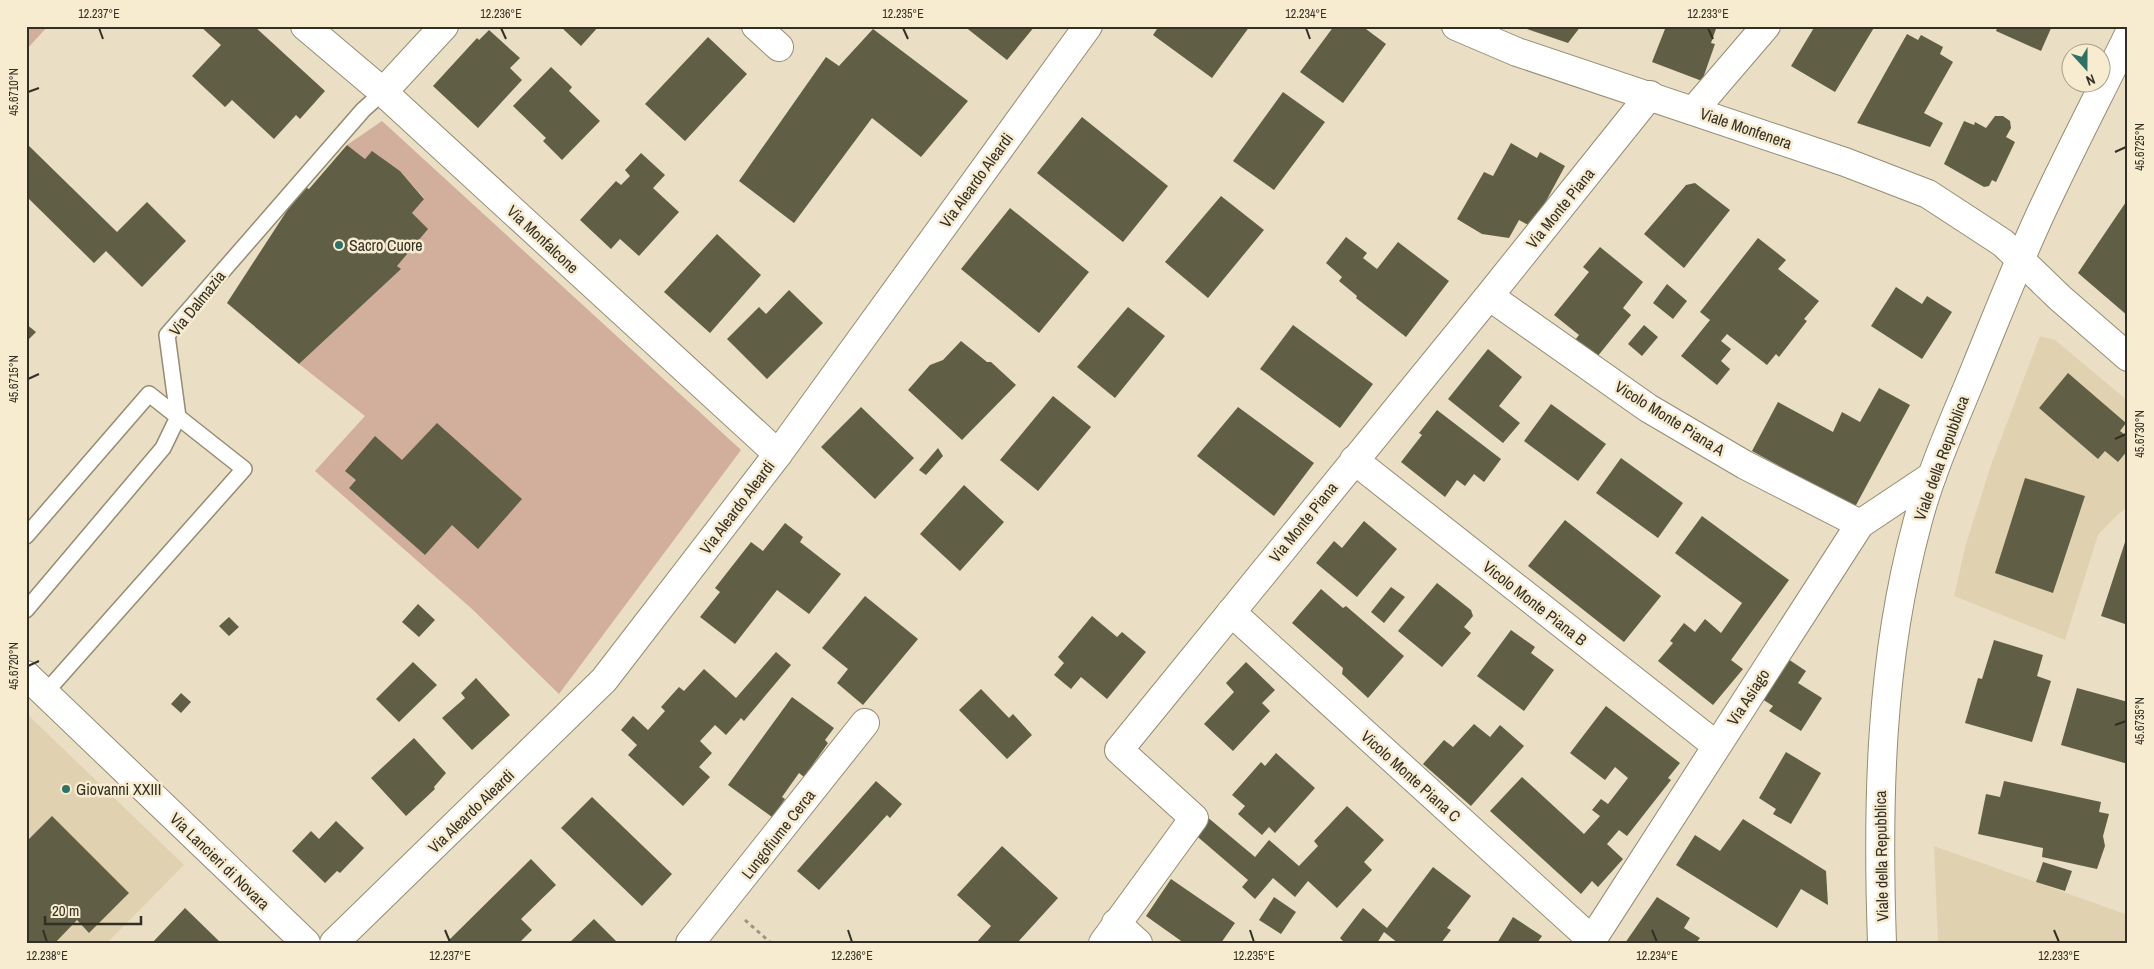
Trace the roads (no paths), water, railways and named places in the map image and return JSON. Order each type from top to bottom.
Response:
[{"type":"street","name":"Via Monfalcone","points":[[306,26],[383,92],[778,454]]},
{"type":"street","name":"Via Dalmazia","points":[[383,92],[444,26]]},
{"type":"street","points":[[756,26],[779,47]]},
{"type":"street","name":"Via Aleardo Aleardi","points":[[334,943],[604,680],[778,454],[1088,26]]},
{"type":"street","name":"Viale Monfenera","points":[[1456,26],[1517,52],[1650,95],[1863,168],[1928,194],[1984,229],[2021,259],[2060,298],[2128,357]]},
{"type":"street","points":[[1694,110],[1766,26]]},
{"type":"street","name":"Viale della Repubblica","points":[[1882,943],[1879,795],[1890,657],[1906,570],[1932,476],[2021,259],[2046,201],[2128,36]]},
{"type":"street","name":"Via Monte Piana","points":[[1110,933],[1194,818],[1119,750],[1354,460],[1490,296],[1650,95]]},
{"type":"street","name":"Vicolo Monte Piana A","points":[[1490,296],[1648,408],[1745,465],[1860,524]]},
{"type":"street","name":"Vicolo Monte Piana B","points":[[1354,460],[1717,746]]},
{"type":"street","name":"Via Asiago","points":[[1591,941],[1860,524],[1932,476]]},
{"type":"street","name":"Vicolo Monte Piana C","points":[[1231,612],[1591,941]]},
{"type":"street","name":"Via Lancieri di Novara","points":[[36,684],[306,943]]},
{"type":"street","name":"Lungofiume Cerca","points":[[690,943],[865,723]]},
{"type":"street","points":[[1110,933],[1138,943]]},
{"type":"lane","name":"Via Dalmazia","points":[[178,417],[167,335],[363,110],[383,92]]},
{"type":"lane","points":[[26,536],[149,394],[244,469],[36,684]]},
{"type":"lane","points":[[26,610],[163,448],[178,417]]},
{"type":"place","name":"Sacro Cuore","points":[[339,245]]},
{"type":"place","name":"Giovanni XXIII","points":[[66,789]]}]
